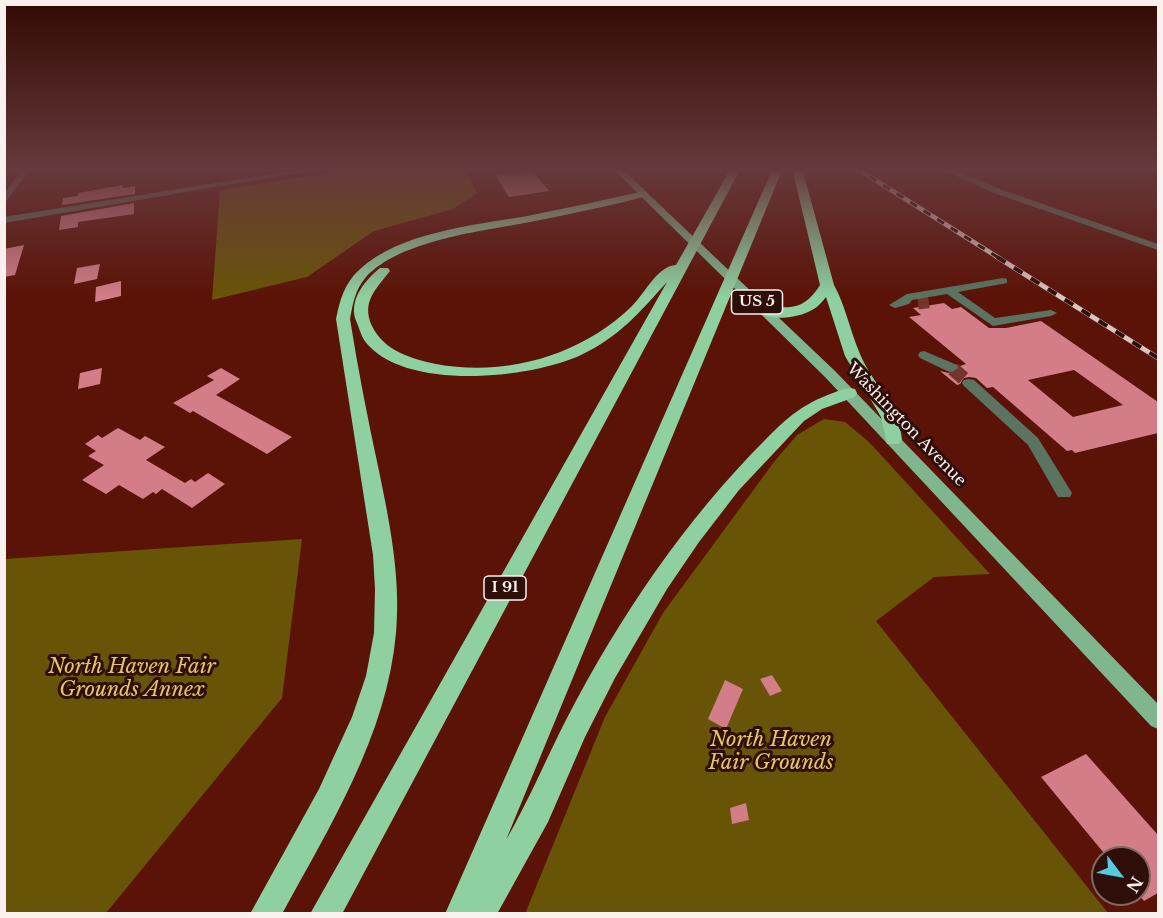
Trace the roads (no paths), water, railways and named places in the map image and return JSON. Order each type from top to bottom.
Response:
[{"type":"highway","points":[[265,914],[349,756],[373,690],[385,634],[386,591],[383,562],[343,319],[343,309],[348,293],[362,275],[381,260],[425,241],[577,211]]},
{"type":"highway","points":[[585,211],[460,239],[419,251],[390,266],[371,283],[361,303],[363,325],[382,348],[400,358],[424,366],[467,372],[523,369],[561,358],[606,335],[637,309],[665,275],[686,260]]},
{"type":"highway","name":"I 91","points":[[325,914],[712,211]]},
{"type":"highway","points":[[460,914],[760,211]]},
{"type":"highway","points":[[808,211],[827,285],[856,363],[891,416],[893,440]]},
{"type":"highway","points":[[768,313],[794,312],[810,307],[820,300],[827,285]]},
{"type":"highway","points":[[480,914],[538,813],[576,728],[607,670],[659,583],[692,536],[732,485],[798,417],[816,405],[849,393]]},
{"type":"main road","name":"Washington Avenue","points":[[661,211],[849,393],[1158,718]]},
{"type":"street","points":[[4,220],[60,211]]},
{"type":"street","points":[[1054,211],[1158,247]]},
{"type":"street","points":[[918,304],[900,303],[907,297],[1003,281]]},
{"type":"street","points":[[932,302],[938,300],[945,291]]},
{"type":"street","points":[[945,291],[993,322],[1051,313]]},
{"type":"street","points":[[924,355],[952,368]]},
{"type":"street","points":[[969,383],[1033,442],[1064,493]]},
{"type":"tunnel","points":[[918,304],[932,302]]},
{"type":"tunnel","points":[[953,369],[969,383]]},
{"type":"railway","points":[[924,211],[999,258]]},
{"type":"railway","points":[[997,257],[1158,358]]},
{"type":"park label","name":"North Haven Fair Grounds Annex","points":[[132,678]]},
{"type":"park label","name":"North Haven Fair Grounds","points":[[771,752]]}]
